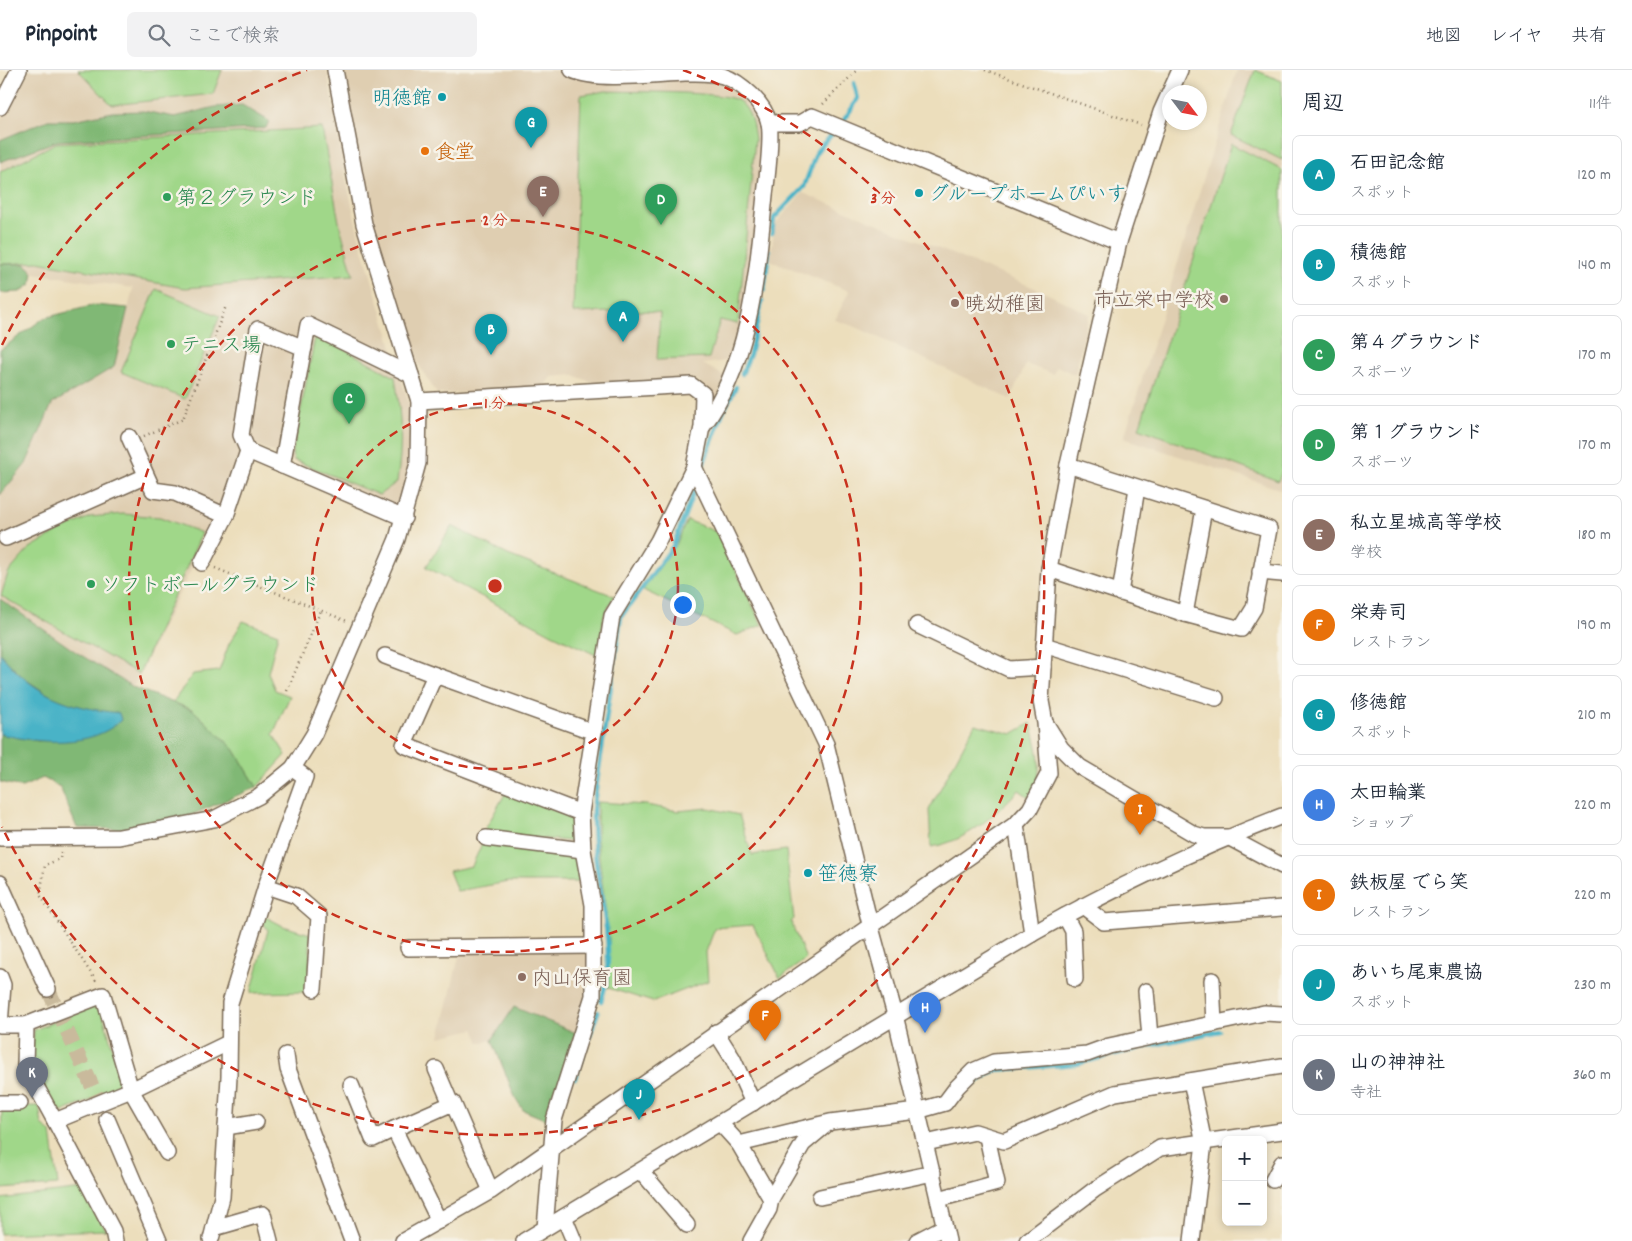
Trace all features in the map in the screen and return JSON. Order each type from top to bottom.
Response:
[{"type":"street","points":[[0,107],[19,70]]},
{"type":"street","points":[[0,838],[119,838],[214,819],[259,796],[293,768],[314,734],[404,518],[418,463],[419,401],[364,224],[335,70]]},
{"type":"street","points":[[572,70],[598,76],[699,73],[722,75],[744,88],[761,108],[769,123],[768,167],[757,267],[748,322],[739,355],[731,375],[702,427]]},
{"type":"street","points":[[403,1241],[491,1191],[870,924],[1016,824],[1030,809],[1049,773],[1045,723],[1041,701],[1044,645],[1049,569],[1068,465],[1119,242],[1155,130],[1180,70]]},
{"type":"street","points":[[769,123],[800,123],[812,116],[1119,242]]},
{"type":"street","points":[[282,466],[308,325],[411,375]]},
{"type":"street","points":[[202,563],[226,516],[248,451],[241,435],[258,329],[304,348]]},
{"type":"street","points":[[419,401],[691,385],[703,394],[702,427],[694,467],[658,541],[612,616],[581,813],[583,850],[593,905],[593,996],[554,1120],[545,1228]]},
{"type":"street","points":[[130,439],[153,490],[176,493],[226,516]]},
{"type":"street","points":[[248,451],[404,518]]},
{"type":"street","points":[[1049,569],[1185,614],[1241,629],[1254,608],[1268,529],[1068,465]]},
{"type":"street","points":[[694,467],[826,744],[870,924],[895,1015],[946,1234],[918,1241]]},
{"type":"street","points":[[6,538],[146,476]]},
{"type":"street","points":[[1120,593],[1138,488]]},
{"type":"street","points":[[1185,614],[1204,509]]},
{"type":"street","points":[[1260,572],[1282,574]]},
{"type":"street","points":[[917,625],[1009,669],[1043,666]]},
{"type":"street","points":[[1044,645],[1216,698]]},
{"type":"street","points":[[385,656],[594,732]]},
{"type":"street","points":[[436,675],[404,745],[581,813]]},
{"type":"street","points":[[1045,723],[1061,748],[1080,767],[1194,834],[1204,837],[1228,837],[1282,866]]},
{"type":"street","points":[[270,1241],[263,1214],[213,1234],[222,1197],[230,1003],[266,886],[306,777],[293,768]]},
{"type":"street","points":[[524,1241],[895,1015],[1064,916],[1228,837],[1282,816]]},
{"type":"street","points":[[1016,824],[1032,934]]},
{"type":"street","points":[[486,838],[583,850]]},
{"type":"street","points":[[0,883],[48,989]]},
{"type":"street","points":[[266,886],[296,896],[319,916],[314,989]]},
{"type":"street","points":[[1083,906],[1104,922],[1282,908]]},
{"type":"street","points":[[1064,916],[1073,931],[1075,979]]},
{"type":"street","points":[[408,948],[594,946]]},
{"type":"street","points":[[0,977],[3,985],[0,1025],[26,1025],[103,995],[131,1090],[167,1152]]},
{"type":"street","points":[[1212,980],[1214,1024]]},
{"type":"street","points":[[1146,991],[1150,1037]]},
{"type":"street","points":[[739,1144],[830,1122],[917,1111],[945,1103],[957,1086],[973,1071],[994,1062],[1087,1054],[1109,1046],[1264,1013],[1282,1014]]},
{"type":"street","points":[[26,1025],[25,1066],[113,1231],[115,1241]]},
{"type":"street","points":[[716,1032],[733,1059],[752,1103]]},
{"type":"street","points":[[55,1122],[131,1090],[228,1043]]},
{"type":"street","points":[[286,1055],[288,1069],[352,1241]]},
{"type":"street","points":[[926,1143],[975,1132],[1004,1141],[1115,1094],[1282,1066]]},
{"type":"street","points":[[436,1069],[451,1104],[453,1103],[491,1191]]},
{"type":"street","points":[[1191,1081],[1204,1143],[1192,1241]]},
{"type":"street","points":[[350,1085],[372,1139],[451,1104]]},
{"type":"street","points":[[0,1103],[20,1103]]},
{"type":"street","points":[[107,1119],[159,1241]]},
{"type":"street","points":[[226,1127],[256,1122]]},
{"type":"street","points":[[751,1241],[769,1209],[771,1199],[803,1144],[830,1122]]},
{"type":"street","points":[[720,1123],[739,1144],[771,1199]]},
{"type":"street","points":[[394,1129],[439,1221]]},
{"type":"street","points":[[1027,1241],[1094,1190],[1160,1148],[1282,1131]]},
{"type":"street","points":[[939,1199],[996,1183],[987,1137]]},
{"type":"street","points":[[1273,1180],[1282,1163]]},
{"type":"street","points":[[641,1171],[687,1225]]},
{"type":"street","points":[[820,1197],[933,1173]]},
{"type":"street","points":[[564,1217],[574,1241]]},
{"type":"path","points":[[812,116],[857,70]]},
{"type":"path","points":[[985,70],[1155,130]]},
{"type":"path","points":[[130,439],[184,419],[226,306]]},
{"type":"path","points":[[202,563],[360,626]]},
{"type":"path","points":[[287,691],[321,610]]},
{"type":"path","points":[[61,846],[60,859],[45,865],[40,895],[103,995]]},
{"type":"shaded area","points":[[30,70],[327,70],[346,179],[359,236],[411,411],[406,478],[396,508],[246,440],[216,519],[133,687],[76,652],[0,599],[0,495],[27,464],[52,404],[114,367],[133,288],[0,268],[0,120],[17,88]]},
{"type":"shaded area","points":[[341,70],[560,70],[573,76],[706,79],[723,82],[745,96],[757,111],[764,126],[749,293],[732,360],[703,364],[726,377],[706,419],[710,390],[693,378],[594,383],[573,375],[551,377],[541,390],[437,394],[408,348],[364,204]]},
{"type":"shaded area","name":"市立栄中学校","points":[[1237,70],[1254,70],[1282,81],[1282,490],[1124,438]]},
{"type":"shaded area","name":"暁幼稚園","points":[[803,193],[1042,291],[1089,314],[1075,375],[1057,366],[1053,374],[1026,364],[1010,399],[856,327],[835,320],[849,291],[770,260],[775,224]]},
{"type":"shaded area","name":"内山保育園","points":[[582,949],[591,957],[588,997],[576,1033],[514,1007],[492,1040],[480,1043],[474,1029],[440,1037],[460,952]]},
{"type":"green space","points":[[78,70],[222,70],[213,94],[112,105]]},
{"type":"green space","points":[[1255,70],[1282,81],[1282,160],[1231,135]]},
{"type":"green space","points":[[606,91],[716,95],[739,101],[751,118],[755,139],[738,324],[720,320],[709,358],[657,360],[660,313],[648,311],[573,313],[581,95]]},
{"type":"green space","points":[[242,105],[269,121],[266,128],[57,141],[0,162],[0,140],[48,120],[74,120],[112,112],[143,111],[175,117],[215,107]]},
{"type":"green space","name":"第２グラウンド","points":[[322,128],[339,222],[353,275],[185,288],[38,262],[0,264],[0,172],[56,143]]},
{"type":"green space","name":"市立栄中学校","points":[[1231,144],[1282,170],[1282,472],[1278,481],[1139,428]]},
{"type":"green space","points":[[0,264],[26,264],[33,273],[31,284],[20,292],[0,293]]},
{"type":"green space","name":"テニス場","points":[[156,289],[220,316],[185,399],[121,372]]},
{"type":"green space","points":[[95,305],[128,308],[114,367],[52,404],[26,464],[0,495],[0,350],[44,318]]},
{"type":"green space","points":[[321,336],[395,377],[400,429],[397,482],[379,495],[294,460],[292,454],[315,337]]},
{"type":"green space","name":"ソフトボールグラウンド","points":[[123,514],[160,517],[202,533],[139,674],[1,596],[8,573],[30,548],[61,530],[90,517]]},
{"type":"green space","points":[[687,520],[717,532],[762,625],[737,635],[643,590],[676,545]]},
{"type":"green space","points":[[452,526],[508,555],[614,596],[604,615],[598,656],[552,634],[426,567]]},
{"type":"green space","points":[[0,599],[76,652],[133,687],[194,711],[234,749],[257,787],[177,821],[120,829],[77,828],[60,787],[43,778],[22,787],[0,782],[0,734],[38,741],[105,731],[121,720],[55,699],[25,679],[6,661],[0,653]]},
{"type":"green space","points":[[243,621],[278,634],[268,673],[275,690],[290,696],[273,734],[286,755],[257,787],[234,749],[194,711],[173,702],[193,674],[219,671],[229,644]]},
{"type":"green space","points":[[1031,723],[1038,752],[1039,770],[1034,788],[1029,797],[1019,790],[979,826],[957,839],[931,847],[929,810],[975,724],[1012,734]]},
{"type":"green space","points":[[506,792],[573,817],[579,842],[483,833]]},
{"type":"green space","points":[[597,802],[646,805],[678,811],[708,808],[739,815],[752,855],[786,850],[794,919],[791,922],[806,959],[780,978],[753,925],[715,928],[706,952],[708,981],[653,1002],[608,988],[609,938],[597,841]]},
{"type":"green space","points":[[483,841],[575,852],[586,882],[508,882],[457,891],[449,871],[472,866]]},
{"type":"green space","points":[[266,917],[283,926],[310,934],[310,992],[251,993],[268,930],[262,921]]},
{"type":"green space","points":[[93,1005],[101,1009],[123,1082],[120,1088],[62,1112],[55,1109],[31,1065],[34,1030]]},
{"type":"green space","points":[[514,1007],[576,1033],[549,1121],[523,1110],[515,1097],[492,1040]]},
{"type":"green space","points":[[2,1106],[39,1106],[42,1125],[51,1132],[58,1185],[0,1189]]},
{"type":"green space","points":[[83,1189],[106,1230],[0,1234],[0,1199]]},
{"type":"water","points":[[0,653],[25,679],[39,689],[84,707],[119,713],[121,720],[95,736],[79,740],[30,740],[0,734]]},
{"type":"waterway","points":[[844,120],[858,99],[854,83]]},
{"type":"waterway","points":[[772,233],[774,218],[804,187],[817,151],[833,133]]},
{"type":"waterway","points":[[764,290],[769,251]]},
{"type":"waterway","points":[[742,374],[750,354],[762,301]]},
{"type":"waterway","points":[[702,468],[723,412],[736,387]]},
{"type":"waterway","points":[[601,1001],[606,982],[608,962],[605,921],[593,833],[593,810],[621,617],[673,546],[697,483]]},
{"type":"waterway","points":[[586,1046],[598,1012]]},
{"type":"waterway","points":[[964,1090],[995,1070],[1076,1064],[1220,1031]]},
{"type":"waterway","points":[[575,1078],[583,1056]]},
{"type":"tunnel","points":[[48,989],[107,1119]]},
{"type":"place","name":"明徳館","points":[[442,97]]},
{"type":"place","name":"修徳館","points":[[531,148]]},
{"type":"place","name":"食堂","points":[[425,151]]},
{"type":"place","name":"グループホームぴいす","points":[[919,193]]},
{"type":"place","name":"第２グラウンド","points":[[167,197]]},
{"type":"place","name":"私立星城高等学校","points":[[543,217]]},
{"type":"place","name":"第１グラウンド","points":[[661,225]]},
{"type":"place","name":"市立栄中学校","points":[[1224,299]]},
{"type":"place","name":"暁幼稚園","points":[[955,303]]},
{"type":"place","name":"石田記念館","points":[[623,342]]},
{"type":"place","name":"テニス場","points":[[171,344]]},
{"type":"place","name":"積徳館","points":[[491,355]]},
{"type":"place","name":"第４グラウンド","points":[[349,424]]},
{"type":"place","name":"ソフトボールグラウンド","points":[[91,584]]},
{"type":"place","name":"鉄板屋 でら笑","points":[[1140,835]]},
{"type":"place","name":"笹徳寮","points":[[808,873]]},
{"type":"place","name":"内山保育園","points":[[522,977]]},
{"type":"place","name":"太田輪業","points":[[925,1033]]},
{"type":"place","name":"栄寿司","points":[[765,1041]]},
{"type":"place","name":"山の神神社","points":[[32,1098]]},
{"type":"place","name":"あいち尾東農協","points":[[639,1120]]}]
